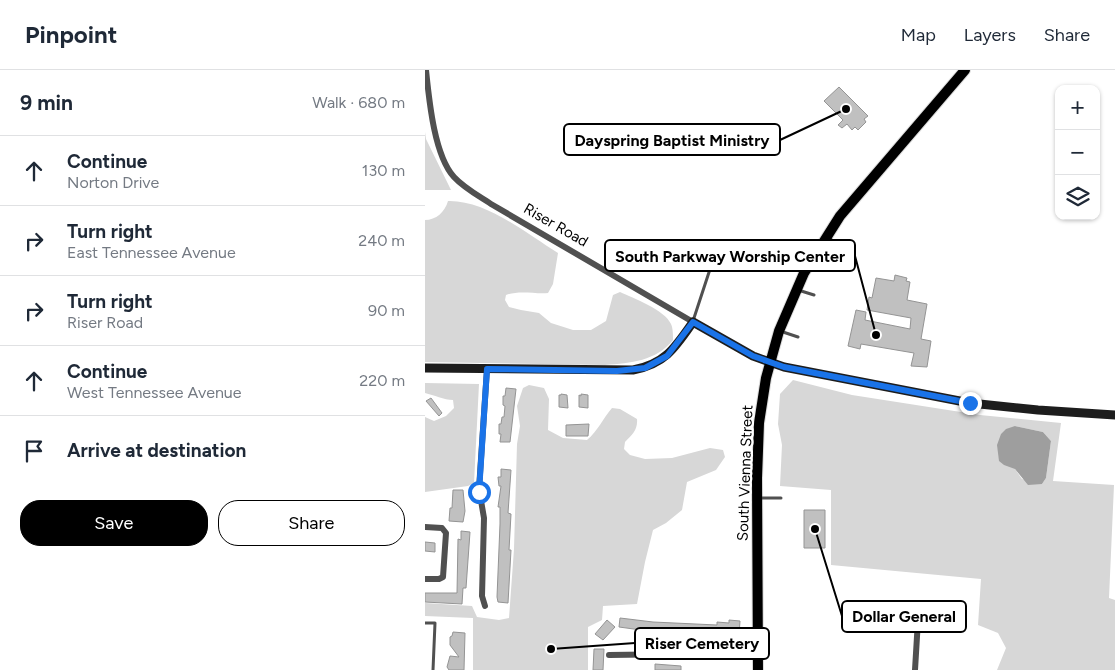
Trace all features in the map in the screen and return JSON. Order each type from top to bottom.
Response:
[{"type":"highway","name":"South Vienna Street","points":[[758,670],[757,498],[759,423],[770,362],[779,331],[797,289],[826,236],[853,201],[965,70]]},
{"type":"main road","name":"Riser Road","points":[[693,322],[753,356],[784,367],[970,403],[1115,415]]},
{"type":"main road","points":[[425,368],[617,371],[645,368],[667,356],[693,322]]},
{"type":"street","name":"Riser Road","points":[[426,70],[439,149],[444,163],[454,177],[491,204],[693,322]]},
{"type":"street","points":[[485,606],[482,596],[484,518],[479,488],[487,369]]},
{"type":"street","points":[[425,527],[443,528],[446,532],[443,577],[439,579],[425,579]]},
{"type":"street","points":[[915,670],[919,603]]},
{"type":"street","points":[[609,655],[758,654]]},
{"type":"lane","points":[[826,236],[841,248]]},
{"type":"lane","points":[[693,322],[714,257]]},
{"type":"lane","points":[[797,289],[814,295]]},
{"type":"lane","points":[[779,331],[798,337]]},
{"type":"lane","points":[[757,498],[781,498]]},
{"type":"lane","points":[[425,623],[435,623],[433,670]]},
{"type":"shaded area","points":[[425,132],[426,139],[451,190],[425,190]]},
{"type":"shaded area","points":[[448,201],[462,202],[491,212],[519,227],[558,253],[553,284],[548,293],[521,292],[506,295],[505,300],[509,307],[539,313],[551,323],[573,330],[591,330],[606,321],[613,295],[620,292],[648,305],[668,319],[673,330],[673,340],[651,357],[633,362],[605,365],[425,362],[425,220],[433,219],[440,215]]},
{"type":"shaded area","points":[[793,380],[852,395],[980,415],[1061,423],[1053,481],[1114,485],[1109,598],[1115,600],[1115,670],[997,670],[1006,648],[998,633],[978,625],[981,579],[831,565],[831,490],[780,486],[782,445],[778,424],[780,394]],"holes":[[[1015,426],[1043,432],[1051,441],[1046,478],[1042,484],[1022,479],[1015,469]]]},
{"type":"shaded area","points":[[425,383],[479,384],[474,483],[468,486],[425,492],[425,417],[434,421],[446,416],[454,408],[453,400],[425,393]]},
{"type":"shaded area","points":[[529,385],[544,388],[549,399],[548,430],[563,438],[587,440],[612,408],[620,409],[637,419],[632,435],[625,442],[624,449],[630,455],[645,459],[672,458],[710,448],[723,450],[725,457],[716,470],[687,482],[682,510],[666,523],[653,530],[637,604],[603,606],[602,620],[588,627],[588,670],[473,670],[473,618],[425,616],[425,603],[472,606],[477,617],[499,620],[509,618],[514,549],[517,444],[520,426],[517,406],[523,388]]},
{"type":"shaded area","points":[[1015,426],[1043,432],[1051,441],[1046,478],[1042,484],[1028,485],[1015,469],[999,461],[997,445],[1001,434],[1006,429]]},
{"type":"building","points":[[839,87],[868,116],[864,119],[866,122],[858,130],[855,127],[852,130],[847,124],[842,128],[838,125],[843,120],[824,101]]},
{"type":"building","points":[[895,275],[907,278],[906,281],[910,282],[907,300],[927,304],[921,339],[931,341],[927,367],[911,366],[914,353],[861,344],[860,349],[848,346],[856,310],[866,312],[865,320],[910,329],[911,318],[867,310],[869,297],[872,298],[876,278],[894,281]]},
{"type":"building","points":[[506,388],[516,389],[510,442],[500,442],[499,424],[501,424],[502,417],[504,417],[505,406],[503,405],[503,396],[505,396]]},
{"type":"building","points":[[581,394],[588,395],[588,408],[579,407],[579,395],[581,396]]},
{"type":"building","points":[[559,395],[567,395],[568,408],[559,407]]},
{"type":"building","points":[[431,398],[442,413],[439,416],[426,401]]},
{"type":"building","points":[[589,424],[588,436],[566,436],[566,425]]},
{"type":"building","points":[[501,469],[511,470],[508,513],[511,514],[509,550],[511,550],[508,603],[498,602],[497,597],[500,524],[500,507],[498,507],[501,486],[499,486],[498,477],[501,477]]},
{"type":"building","points":[[453,490],[463,490],[465,511],[463,522],[449,521]]},
{"type":"building","points":[[804,510],[825,510],[825,548],[804,548]]},
{"type":"building","points":[[461,531],[470,532],[466,588],[463,588],[462,604],[425,602],[425,593],[457,593],[458,539],[461,540]]},
{"type":"building","points":[[425,542],[435,543],[435,552],[425,551]]},
{"type":"building","points":[[620,618],[653,622],[717,625],[717,622],[729,623],[729,620],[740,621],[739,635],[656,632],[619,627]]},
{"type":"building","points":[[607,620],[615,627],[603,640],[595,634]]},
{"type":"building","points":[[453,632],[465,633],[464,670],[449,670],[447,667],[450,656],[459,657],[450,645],[450,637]]},
{"type":"building","points":[[594,649],[604,649],[603,670],[593,670]]},
{"type":"building","points":[[655,664],[681,666],[681,670],[655,670]]},
{"type":"place","name":"Dayspring Baptist Ministry","points":[[846,109]]},
{"type":"place","name":"South Parkway Worship Center","points":[[876,335]]},
{"type":"place","name":"Dollar General","points":[[815,529]]},
{"type":"place","name":"Riser Cemetery","points":[[551,649]]},
{"type":"route","points":[[479,492],[487,369],[617,371],[645,368],[667,356],[693,322],[753,356],[784,367],[970,403]]}]
